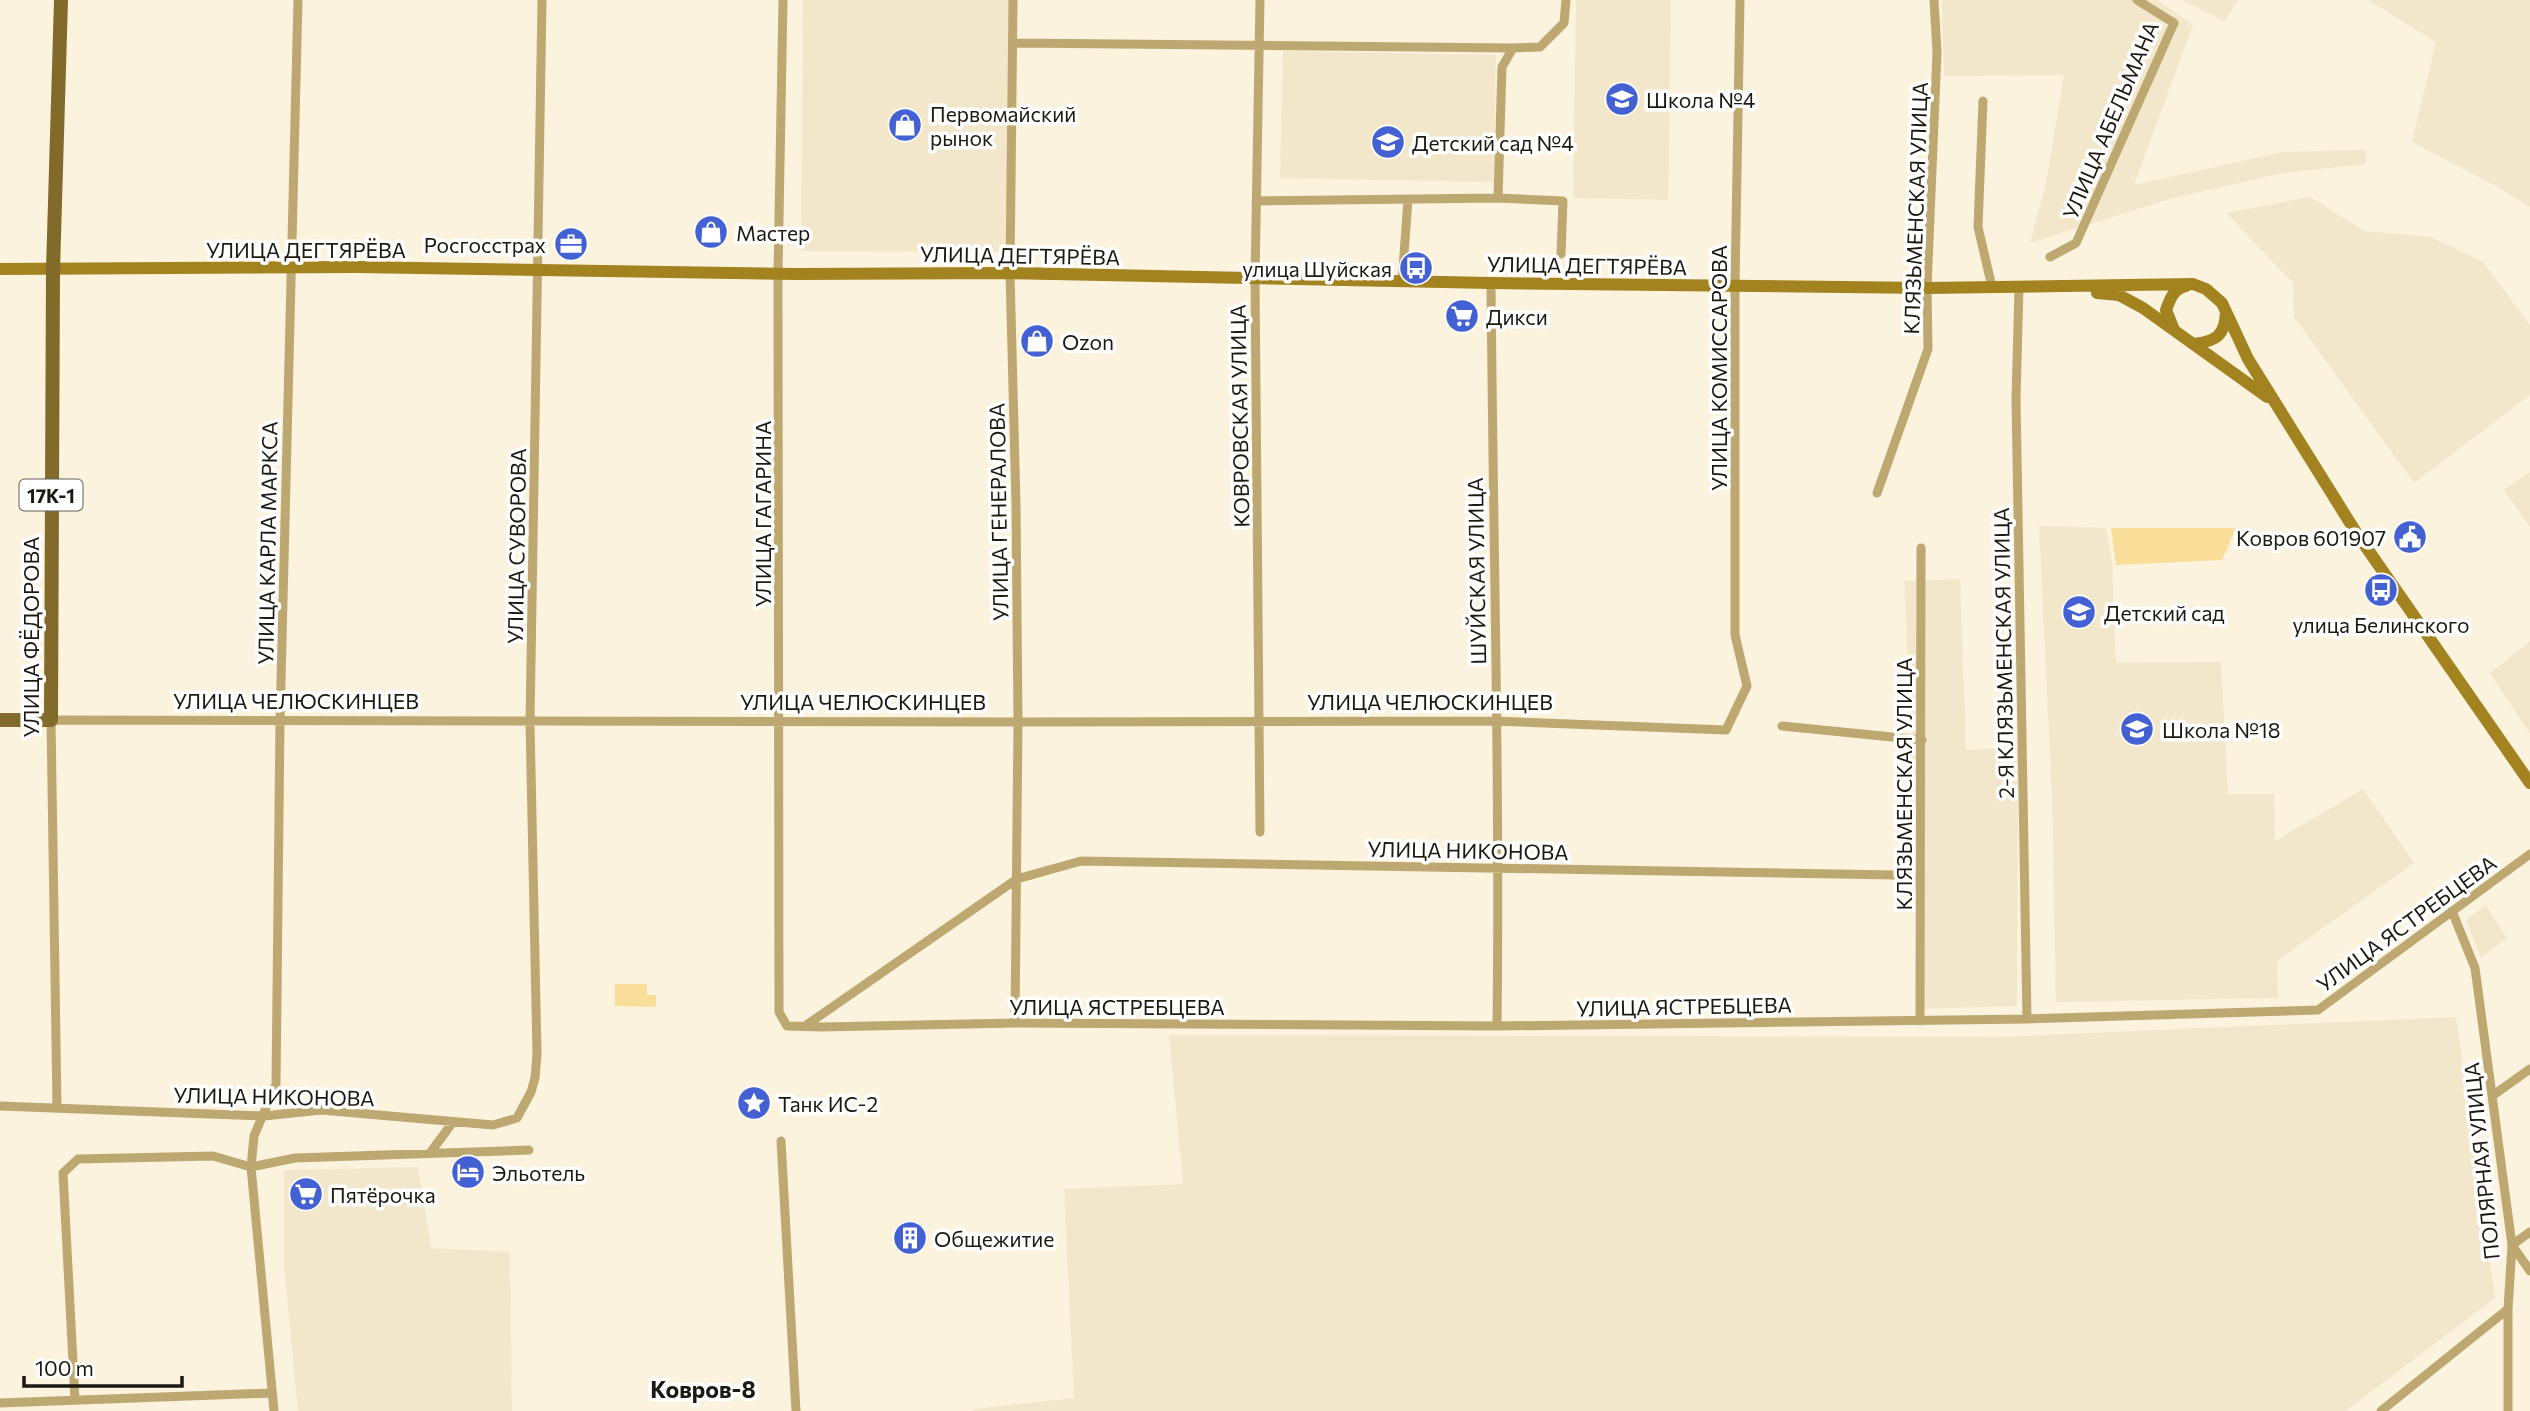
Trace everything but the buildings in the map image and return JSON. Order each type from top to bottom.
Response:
[{"type":"main road","name":"УЛИЦА ФЁДОРОВА","points":[[51,720],[53,270],[61,0]]},
{"type":"main road","name":"УЛИЦА ДЕГТЯРЁВА","points":[[0,269],[291,268],[778,274],[1010,273],[1402,282],[2040,287]]},
{"type":"main road","points":[[2175,331],[2166,310],[2171,295],[2180,287],[2193,284]]},
{"type":"main road","points":[[2040,287],[2193,284],[2206,289],[2222,303],[2248,359],[2273,402],[2357,534],[2530,783]]},
{"type":"main road","points":[[2040,287],[2119,295],[2143,308],[2273,402]]},
{"type":"main road","points":[[2194,344],[2211,341],[2220,334],[2225,324],[2226,310]]},
{"type":"main road","name":"УЛИЦА ЧЕЛЮСКИНЦЕВ","points":[[0,720],[51,720]]},
{"type":"street","name":"УЛИЦА КАРЛА МАРКСА","points":[[274,1411],[251,1167],[254,1136],[276,1084],[280,722],[298,0]]},
{"type":"street","name":"УЛИЦА СУВОРОВА","points":[[531,1092],[535,1078],[537,1009],[530,722],[542,0]]},
{"type":"street","name":"УЛИЦА ГАГАРИНА","points":[[783,0],[778,274],[779,1012],[787,1026]]},
{"type":"street","name":"УЛИЦА ГЕНЕРАЛОВА","points":[[1013,0],[1010,273],[1018,722],[1015,1023]]},
{"type":"street","name":"КОВРОВСКАЯ УЛИЦА","points":[[1260,0],[1255,279],[1260,832]]},
{"type":"street","points":[[1013,43],[1540,47],[1564,23],[1566,0]]},
{"type":"street","name":"УЛИЦА КОМИССАРОВА","points":[[1726,730],[1747,686],[1735,635],[1735,285],[1740,0]]},
{"type":"street","name":"КЛЯЗЬМЕНСКАЯ УЛИЦА","points":[[1878,493],[1928,349],[1927,288],[1937,52],[1934,0]]},
{"type":"street","name":"УЛИЦА АБЕЛЬМАНА","points":[[2050,257],[2076,243],[2174,23],[2137,0]]},
{"type":"street","points":[[1498,198],[1502,67],[1513,48]]},
{"type":"street","points":[[1983,101],[1978,227],[1992,287]]},
{"type":"street","points":[[1256,201],[1498,198],[1563,201],[1561,254]]},
{"type":"street","points":[[1402,282],[1408,199]]},
{"type":"street","name":"ШУЙСКАЯ УЛИЦА","points":[[1491,283],[1499,868],[1497,1026]]},
{"type":"street","name":"2-Я КЛЯЗЬМЕНСКАЯ УЛИЦА","points":[[2019,287],[2017,398],[2027,1019]]},
{"type":"street","name":"КЛЯЗЬМЕНСКАЯ УЛИЦА","points":[[1920,1021],[1921,548]]},
{"type":"street","name":"УЛИЦА ЧЕЛЮСКИНЦЕВ","points":[[51,720],[1495,721],[1726,730]]},
{"type":"street","name":"УЛИЦА ФЁДОРОВА","points":[[51,720],[57,1107]]},
{"type":"street","points":[[1782,726],[1922,740]]},
{"type":"street","name":"УЛИЦА ЯСТРЕБЦЕВА","points":[[787,1026],[1015,1023],[1497,1026],[2027,1019],[2318,1010],[2530,854]]},
{"type":"street","name":"УЛИЦА НИКОНОВА","points":[[804,1026],[1017,879],[1082,861],[1895,875],[1919,882]]},
{"type":"street","name":"ПОЛЯРНАЯ УЛИЦА","points":[[2452,911],[2475,968],[2512,1245],[2508,1309],[2508,1411]]},
{"type":"street","points":[[2492,1096],[2530,1069]]},
{"type":"street","name":"УЛИЦА НИКОНОВА","points":[[0,1106],[264,1116],[321,1110],[493,1125],[517,1118],[531,1092]]},
{"type":"street","points":[[430,1153],[453,1122]]},
{"type":"street","points":[[782,1141],[796,1411]]},
{"type":"street","points":[[75,1400],[63,1173],[78,1159],[213,1156],[251,1167],[295,1158],[529,1150]]},
{"type":"street","points":[[2530,1232],[2512,1245],[2530,1271]]},
{"type":"street","points":[[2381,1411],[2508,1309]]},
{"type":"street","points":[[0,1403],[272,1393]]},
{"type":"shaded area","name":"Первомайский рынок","points":[[803,0],[1010,0],[1007,252],[801,251]]},
{"type":"shaded area","name":"Школа №4","points":[[1576,0],[1671,0],[1668,200],[1573,198]]},
{"type":"shaded area","points":[[1942,0],[2157,0],[2193,25],[2134,185],[2283,152],[2366,150],[2366,164],[2283,173],[2173,198],[2030,243],[2046,184],[2064,75],[1944,76]]},
{"type":"shaded area","points":[[2182,0],[2238,0],[2224,21]]},
{"type":"shaded area","points":[[2368,0],[2530,0],[2530,207],[2412,142],[2436,42]]},
{"type":"shaded area","name":"Детский сад №4","points":[[1283,51],[1496,55],[1494,182],[1280,178]]},
{"type":"shaded area","points":[[2310,197],[2365,231],[2431,237],[2483,262],[2530,325],[2530,395],[2414,483],[2294,317],[2293,283],[2226,213]]},
{"type":"shaded area","points":[[2530,472],[2530,527],[2504,490]]},
{"type":"shaded area","points":[[2039,526],[2106,528],[2112,561],[2116,663],[2221,662],[2228,794],[2274,794],[2275,841],[2363,789],[2414,863],[2277,961],[2278,998],[2056,1002],[2052,798]]},
{"type":"shaded area","points":[[2111,528],[2236,528],[2222,560],[2116,565]]},
{"type":"shaded area","points":[[1960,579],[1966,750],[2018,747],[2017,1006],[1920,1009],[1919,882],[1904,581]]},
{"type":"shaded area","points":[[2530,641],[2530,734],[2490,673]]},
{"type":"shaded area","points":[[2486,905],[2507,938],[2481,958],[2466,920]]},
{"type":"shaded area","points":[[615,984],[647,984],[647,995],[656,995],[656,1007],[615,1006]]},
{"type":"shaded area","points":[[2456,1017],[2495,1298],[2346,1411],[973,1411],[1074,1398],[1064,1189],[1183,1184],[1169,1035],[1999,1037]]},
{"type":"shaded area","points":[[418,1167],[431,1248],[510,1252],[512,1411],[298,1411],[284,1266],[284,1170]]},
{"type":"place","name":"Школа №4","points":[[1622,99]]},
{"type":"place","name":"Первомайский рынок","points":[[905,125]]},
{"type":"place","name":"Детский сад №4","points":[[1388,142]]},
{"type":"place","name":"Мастер","points":[[711,232]]},
{"type":"place","name":"Росгосстрах","points":[[571,244]]},
{"type":"place","name":"улица Шуйская","points":[[1416,268]]},
{"type":"place","name":"Дикси","points":[[1462,316]]},
{"type":"place","name":"Ozon","points":[[1037,341]]},
{"type":"place","name":"Ковров 601907","points":[[2410,537]]},
{"type":"place","name":"улица Белинского","points":[[2381,590]]},
{"type":"place","name":"Детский сад","points":[[2079,612]]},
{"type":"place","name":"Школа №18","points":[[2137,729]]},
{"type":"place","name":"Танк ИС-2","points":[[754,1103]]},
{"type":"place","name":"Эльотель","points":[[468,1172]]},
{"type":"place","name":"Пятёрочка","points":[[306,1194]]},
{"type":"place","name":"Общежитие","points":[[910,1238]]},
{"type":"district","name":"Ковров-8","points":[[703,1389]]}]
